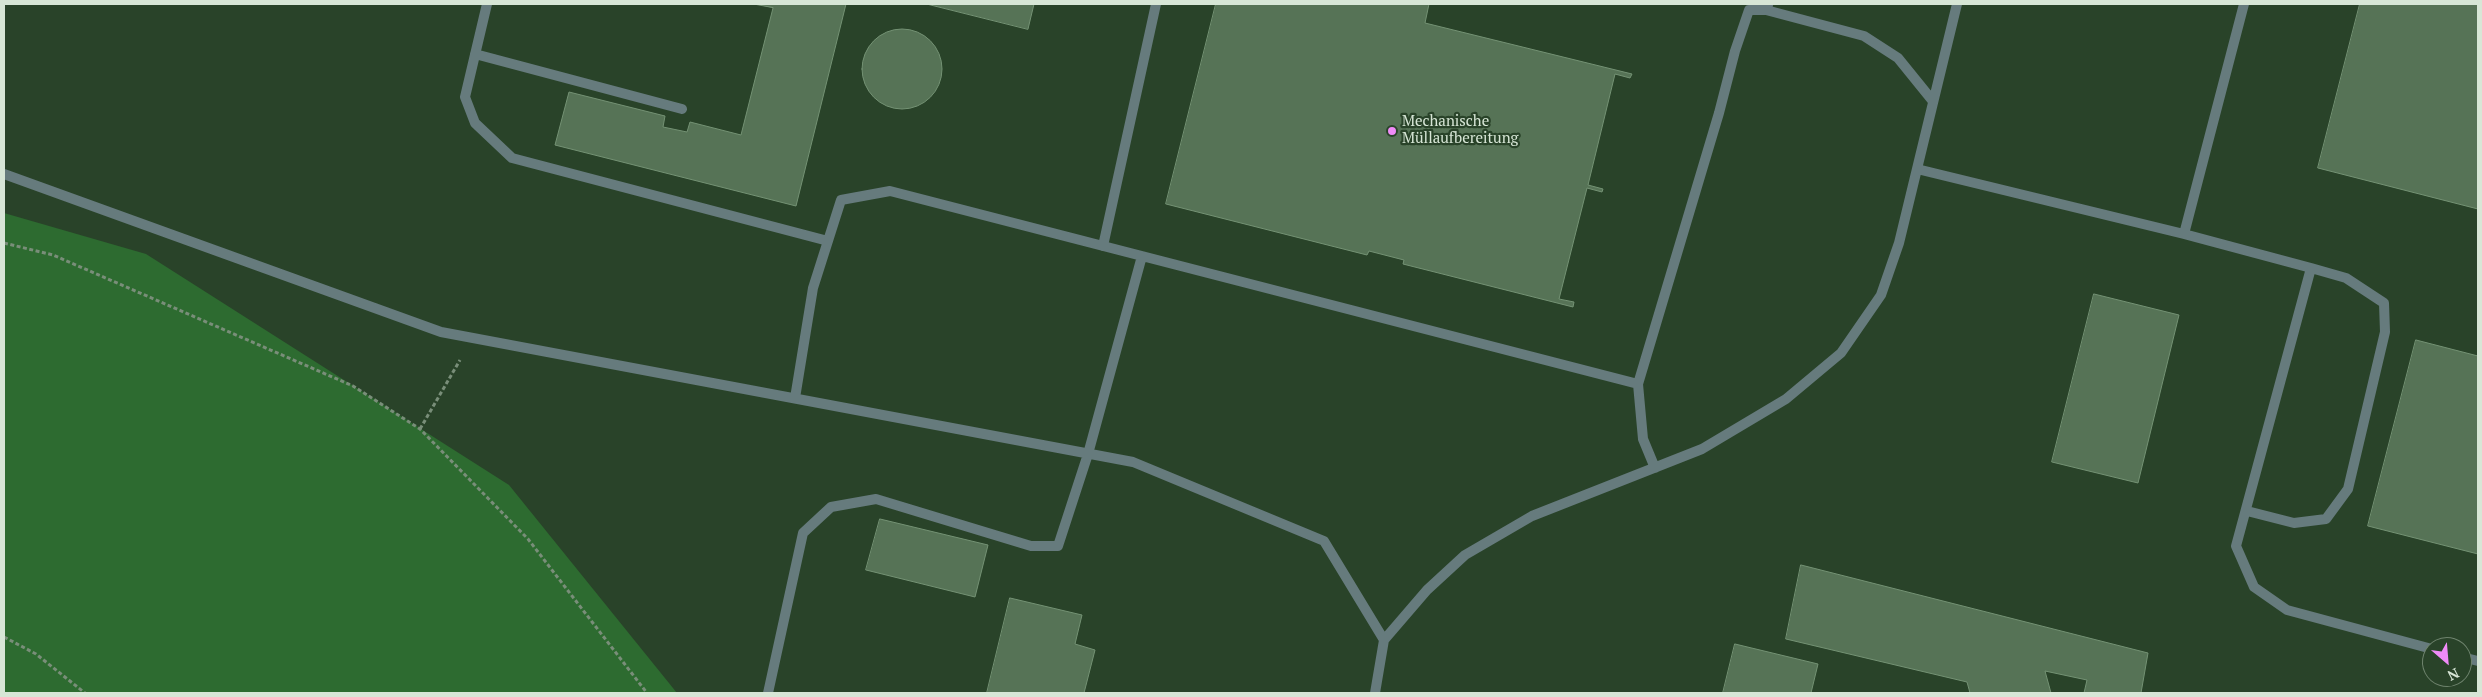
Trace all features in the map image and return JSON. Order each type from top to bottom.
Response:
[{"type":"lane","points":[[487,4],[465,97],[475,123],[512,158],[828,241]]},
{"type":"lane","points":[[1103,246],[1156,4]]},
{"type":"lane","points":[[1375,693],[1384,640],[1427,590],[1465,555],[1532,516],[1702,449],[1786,399],[1841,353],[1881,295],[1899,243],[1918,169],[1932,100],[1957,4]]},
{"type":"lane","points":[[2184,234],[2244,4]]},
{"type":"lane","points":[[1655,468],[1643,439],[1638,384],[1719,113],[1737,42],[1749,10],[1767,7],[1864,36],[1898,58],[1932,100]]},
{"type":"lane","points":[[476,54],[682,109]]},
{"type":"lane","points":[[1918,169],[2184,234],[2346,278],[2384,303],[2384,332],[2348,489],[2326,519],[2294,523],[2247,511]]},
{"type":"lane","points":[[4,174],[441,332],[1133,462],[1324,541],[1384,640]]},
{"type":"lane","points":[[795,398],[813,288],[841,200],[890,191],[1638,384]]},
{"type":"lane","points":[[768,693],[803,533],[831,507],[876,499],[1031,546],[1058,546],[1088,454],[1142,256]]},
{"type":"lane","points":[[2311,268],[2247,511],[2236,546],[2254,587],[2287,610],[2422,646]]},
{"type":"path","points":[[4,243],[53,255],[353,386],[420,429],[528,539],[647,693]]},
{"type":"path","points":[[420,429],[464,354],[478,339]]},
{"type":"path","points":[[4,637],[36,654],[85,693]]},
{"type":"green space","points":[[4,213],[146,254],[509,485],[677,693],[4,693]]},
{"type":"building","points":[[754,4],[846,4],[796,206],[555,145],[569,92],[665,116],[663,127],[687,132],[690,122],[741,135],[773,8]]},
{"type":"building","points":[[927,4],[1034,4],[1028,29]]},
{"type":"building","name":"Mechanische Müllaufbereitung","points":[[1216,4],[1429,4],[1425,23],[1632,74],[1630,78],[1615,74],[1588,185],[1603,189],[1602,192],[1587,188],[1559,299],[1574,302],[1573,307],[1403,264],[1404,260],[1369,251],[1367,255],[1166,204]]},
{"type":"building","points":[[2360,4],[2478,4],[2478,209],[2318,168]]},
{"type":"building","points":[[902,29],[917,32],[930,41],[939,54],[942,69],[939,84],[930,97],[917,106],[902,109],[887,106],[874,97],[865,84],[862,69],[865,54],[874,41],[887,32]]},
{"type":"building","points":[[2094,294],[2179,315],[2138,483],[2052,462]]},
{"type":"building","points":[[2416,340],[2478,356],[2478,554],[2368,526]]},
{"type":"building","points":[[880,519],[988,545],[975,597],[866,570]]},
{"type":"building","points":[[1801,565],[2148,653],[2141,693],[2084,693],[2087,680],[2045,671],[2051,693],[1970,693],[1967,682],[1786,639]]},
{"type":"building","points":[[1010,598],[1082,615],[1075,644],[1095,650],[1084,693],[987,693]]},
{"type":"building","points":[[1735,644],[1818,664],[1811,693],[1723,693]]},
{"type":"place","name":"Mechanische Müllaufbereitung","points":[[1392,131]]}]
